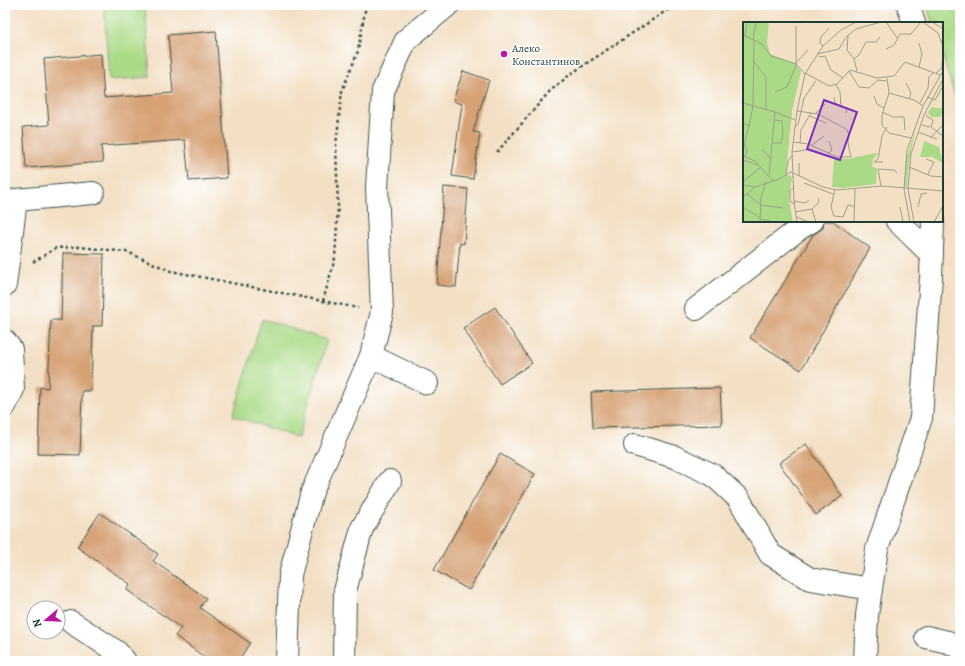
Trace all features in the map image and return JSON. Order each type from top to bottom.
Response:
[{"type":"lane","points":[[287,661],[290,575],[312,492],[371,356],[382,312],[377,188],[383,91],[406,40],[448,5]]},
{"type":"lane","points":[[908,5],[914,22]]},
{"type":"lane","points":[[6,279],[16,200],[93,193]]},
{"type":"lane","points":[[696,309],[800,228],[810,222]]},
{"type":"lane","points":[[898,222],[932,255]]},
{"type":"lane","points":[[865,661],[867,615],[877,549],[921,418],[933,222]]},
{"type":"lane","points":[[5,341],[11,349],[14,389],[5,406]]},
{"type":"lane","points":[[371,356],[427,383]]},
{"type":"lane","points":[[635,445],[675,457],[713,475],[739,499],[770,554],[810,579],[871,589]]},
{"type":"lane","points":[[344,661],[345,591],[362,528],[390,481]]},
{"type":"lane","points":[[71,622],[117,652],[126,661]]},
{"type":"lane","points":[[926,637],[948,642],[960,648]]},
{"type":"path","points":[[323,301],[335,258],[338,207],[336,145],[342,90],[358,51],[366,5]]},
{"type":"path","points":[[497,152],[550,91],[572,73],[675,5]]},
{"type":"path","points":[[6,279],[56,248],[80,247],[127,252],[171,271],[382,312]]},
{"type":"green space","points":[[104,5],[145,5],[150,77],[109,80]]},
{"type":"green space","points":[[927,5],[960,5],[960,113],[943,57],[943,22],[932,22]]},
{"type":"green space","points":[[262,319],[327,340],[298,438],[233,416]]},
{"type":"building","points":[[216,31],[227,178],[189,181],[185,140],[101,146],[103,162],[26,168],[23,127],[49,125],[44,59],[101,54],[104,98],[173,93],[168,35]]},
{"type":"building","points":[[463,71],[489,80],[473,132],[480,133],[473,179],[452,176],[462,104],[453,101]]},
{"type":"building","points":[[444,187],[468,189],[464,244],[460,243],[456,287],[437,285]]},
{"type":"building","points":[[824,222],[834,222],[870,248],[801,370],[750,338],[813,235],[823,228]]},
{"type":"building","points":[[63,253],[104,254],[102,326],[93,326],[91,391],[82,391],[80,455],[38,454],[40,387],[48,388],[51,320],[61,320]]},
{"type":"building","points":[[495,307],[532,363],[500,384],[463,328]]},
{"type":"building","points":[[720,388],[722,425],[593,428],[591,392]]},
{"type":"building","points":[[806,444],[842,496],[816,515],[779,463]]},
{"type":"building","points":[[500,454],[535,474],[469,590],[434,570]]},
{"type":"building","points":[[100,513],[158,554],[153,561],[206,598],[200,608],[250,643],[238,661],[210,661],[175,636],[181,628],[127,590],[130,584],[77,547]]},
{"type":"place","name":"Алеко Константинов","points":[[504,54]]}]
